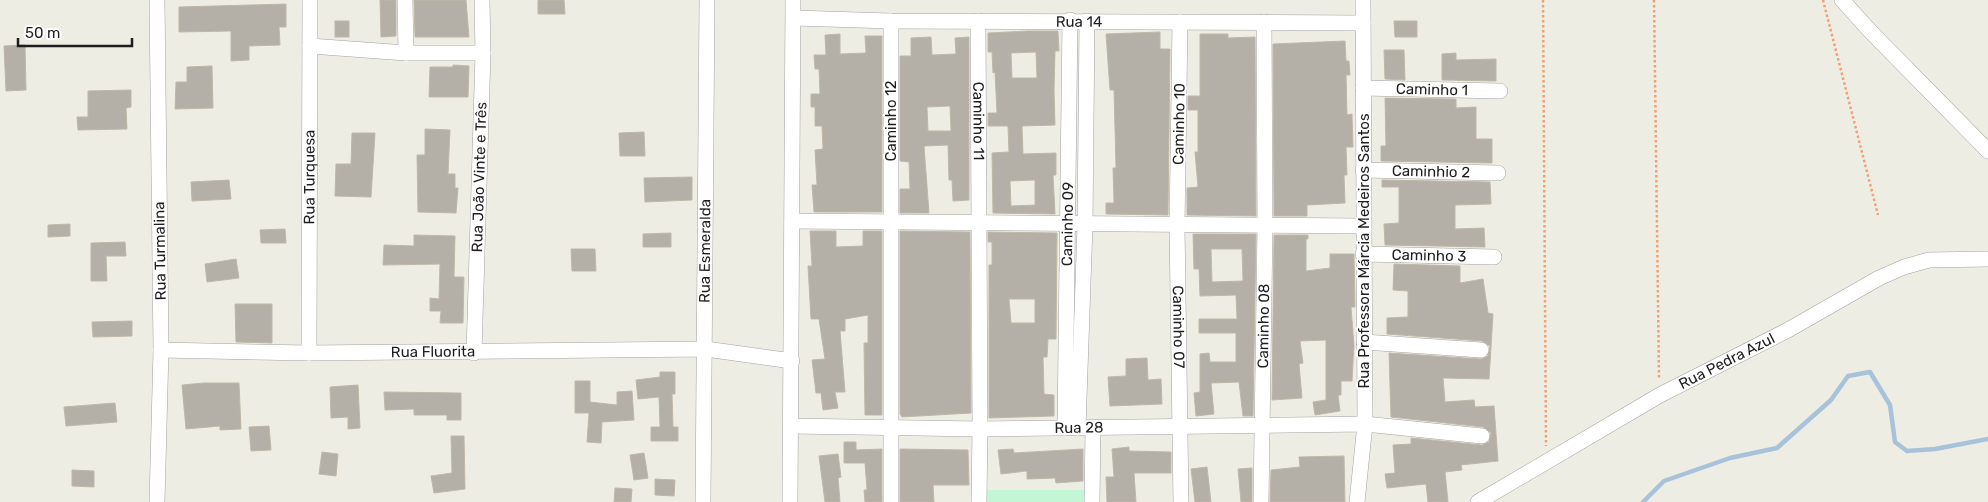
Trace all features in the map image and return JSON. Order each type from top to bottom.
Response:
[{"type":"street","name":"Rua Turmalina","points":[[157,502],[161,350],[158,0]]},
{"type":"street","name":"Rua Turquesa","points":[[309,353],[310,0]]},
{"type":"street","points":[[405,0],[406,53]]},
{"type":"street","name":"Rua João Vinte e Três","points":[[474,353],[483,53],[482,0]]},
{"type":"street","name":"Rua Esmeralda","points":[[703,502],[706,349],[707,0]]},
{"type":"street","points":[[790,502],[792,426],[793,0]]},
{"type":"street","name":"Rua Professora Márcia Medeiros Santos","points":[[1357,502],[1365,424],[1363,0]]},
{"type":"street","points":[[1842,0],[1988,151]]},
{"type":"street","name":"Rua 14","points":[[794,18],[891,21],[1070,20],[1087,22],[1363,23]]},
{"type":"street","name":"Caminho 09","points":[[1070,20],[1069,222],[1079,428]]},
{"type":"street","name":"Caminho 12","points":[[891,21],[891,502]]},
{"type":"street","name":"Caminho 11","points":[[978,21],[979,502]]},
{"type":"street","name":"Caminho 09","points":[[1079,428],[1085,224],[1087,22]]},
{"type":"street","name":"Caminho 10","points":[[1177,226],[1180,22]]},
{"type":"street","points":[[1264,22],[1266,226]]},
{"type":"street","points":[[310,46],[406,53],[483,53]]},
{"type":"street","name":"Caminho 1","points":[[1363,88],[1500,91]]},
{"type":"street","name":"Caminhio 2","points":[[1363,170],[1498,173]]},
{"type":"street","points":[[792,221],[1069,222],[1177,226],[1363,226]]},
{"type":"street","name":"Caminho 07","points":[[1177,226],[1181,502]]},
{"type":"street","name":"Caminho 08","points":[[1261,502],[1266,226]]},
{"type":"street","name":"Caminho 3","points":[[1363,254],[1494,257]]},
{"type":"street","name":"Rua Pedra Azul","points":[[1478,502],[1660,394],[1788,330],[1879,278],[1904,266],[1930,260],[1988,259]]},
{"type":"street","points":[[1364,342],[1481,350]]},
{"type":"street","name":"Rua Fluorita","points":[[161,350],[309,353],[474,353],[706,349],[792,362]]},
{"type":"street","name":"Rua 28","points":[[792,426],[980,429],[1365,424],[1482,436]]},
{"type":"street","points":[[1079,428],[1092,502]]},
{"type":"path","points":[[1543,0],[1546,460]]},
{"type":"path","points":[[1654,0],[1660,394]]},
{"type":"path","points":[[1823,0],[1878,216]]},
{"type":"green space","points":[[977,490],[1086,490],[1087,502],[977,502]]},
{"type":"building","points":[[380,0],[396,0],[396,36],[381,37]]},
{"type":"building","points":[[414,0],[466,0],[469,37],[415,37]]},
{"type":"building","points":[[538,0],[564,0],[565,14],[538,14]]},
{"type":"building","points":[[286,4],[286,27],[279,27],[280,45],[249,46],[249,60],[231,61],[231,31],[179,32],[179,7]]},
{"type":"building","points":[[335,21],[349,21],[349,37],[335,37]]},
{"type":"building","points":[[1394,21],[1417,21],[1417,37],[1395,37]]},
{"type":"building","points":[[1058,31],[1059,51],[1055,51],[1055,125],[1022,126],[1023,154],[1056,153],[1056,175],[1053,175],[1055,214],[993,213],[992,153],[1009,152],[1008,126],[988,126],[988,113],[997,113],[995,72],[993,73],[992,52],[988,52],[988,33]],"holes":[[[1036,52],[1037,78],[1012,78],[1011,53]],[[1035,180],[1035,205],[1011,206],[1010,181]]]},
{"type":"building","points":[[1160,32],[1160,49],[1170,49],[1168,215],[1106,214],[1106,203],[1114,203],[1113,168],[1116,168],[1114,90],[1110,90],[1106,34]]},
{"type":"building","points":[[840,34],[840,54],[866,53],[865,36],[882,36],[882,212],[814,212],[812,185],[817,185],[815,150],[823,149],[822,126],[815,126],[815,107],[811,107],[811,94],[820,94],[819,69],[815,69],[814,55],[826,55],[825,35]]},
{"type":"building","points":[[1200,34],[1228,34],[1228,38],[1255,37],[1256,216],[1187,215],[1187,188],[1198,187],[1195,152],[1198,152],[1198,110],[1188,110],[1188,96],[1200,96]]},
{"type":"building","points":[[931,37],[932,55],[956,54],[955,38],[969,37],[969,200],[953,201],[952,180],[949,180],[948,145],[924,146],[929,213],[900,213],[900,189],[910,189],[909,162],[900,161],[900,56],[911,56],[911,38]],"holes":[[[950,106],[951,131],[928,131],[927,107]]]},
{"type":"building","points":[[1345,41],[1346,61],[1349,61],[1350,75],[1346,75],[1347,115],[1352,114],[1353,147],[1346,147],[1345,203],[1307,205],[1307,216],[1274,216],[1273,44]]},
{"type":"building","points":[[25,45],[26,90],[6,91],[4,46]]},
{"type":"building","points":[[1384,50],[1404,50],[1405,80],[1385,79]]},
{"type":"building","points":[[1456,53],[1456,60],[1496,59],[1496,81],[1442,80],[1442,54]]},
{"type":"building","points":[[453,65],[469,66],[468,97],[429,97],[430,67],[453,67]]},
{"type":"building","points":[[212,66],[213,108],[175,109],[176,82],[187,82],[187,67]]},
{"type":"building","points":[[131,90],[131,107],[126,108],[127,129],[78,130],[77,117],[88,117],[88,91]]},
{"type":"building","points":[[1385,98],[1456,99],[1456,108],[1476,107],[1476,139],[1492,139],[1492,163],[1381,161],[1381,146],[1386,146]]},
{"type":"building","points":[[425,129],[450,130],[448,174],[455,174],[455,188],[458,188],[456,213],[418,212],[417,155],[425,155]]},
{"type":"building","points":[[644,132],[645,156],[620,156],[619,133]]},
{"type":"building","points":[[352,133],[375,133],[371,197],[335,196],[336,164],[351,164]]},
{"type":"building","points":[[692,177],[692,200],[645,202],[644,178]]},
{"type":"building","points":[[229,180],[231,199],[192,201],[191,182]]},
{"type":"building","points":[[1382,180],[1490,182],[1491,204],[1455,205],[1455,229],[1484,228],[1485,247],[1385,245],[1384,224],[1399,223],[1399,187],[1382,187]]},
{"type":"building","points":[[70,224],[70,236],[48,237],[48,225]]},
{"type":"building","points":[[285,229],[286,243],[261,243],[260,230]]},
{"type":"building","points":[[810,231],[836,231],[836,247],[863,246],[863,231],[882,231],[882,415],[865,415],[864,343],[868,343],[868,315],[845,319],[845,331],[840,331],[845,392],[835,392],[838,408],[823,410],[821,393],[816,393],[812,360],[825,359],[819,319],[811,319],[808,266],[812,266]]},
{"type":"building","points":[[900,231],[970,232],[971,413],[902,417],[900,414]]},
{"type":"building","points":[[988,232],[1057,233],[1056,339],[1048,339],[1047,357],[1043,357],[1044,394],[1054,395],[1054,416],[989,418],[989,265],[992,265],[992,242],[988,242]],"holes":[[[1009,299],[1035,299],[1035,323],[1011,323]]]},
{"type":"building","points":[[671,233],[671,247],[643,247],[643,234]]},
{"type":"building","points":[[1193,234],[1256,234],[1253,416],[1243,416],[1239,382],[1211,383],[1214,414],[1196,416],[1194,393],[1200,392],[1200,354],[1209,353],[1210,362],[1236,362],[1236,333],[1199,333],[1199,319],[1237,319],[1236,295],[1200,296],[1199,269],[1194,269]],"holes":[[[1211,249],[1242,249],[1243,281],[1212,282]]]},
{"type":"building","points":[[414,235],[455,236],[454,277],[464,277],[463,323],[440,323],[441,311],[430,311],[430,298],[439,299],[440,264],[383,265],[384,245],[414,246]]},
{"type":"building","points":[[1274,235],[1308,235],[1308,239],[1306,239],[1306,271],[1330,268],[1330,254],[1354,254],[1355,307],[1351,307],[1354,345],[1352,381],[1341,381],[1341,395],[1338,395],[1340,411],[1315,415],[1313,402],[1326,400],[1326,340],[1300,341],[1303,363],[1299,364],[1302,398],[1272,400]]},
{"type":"building","points":[[125,242],[126,256],[106,256],[107,281],[91,281],[91,243]]},
{"type":"building","points":[[571,249],[595,249],[596,271],[572,271]]},
{"type":"building","points":[[236,259],[239,278],[207,282],[205,264]]},
{"type":"building","points":[[1394,264],[1460,266],[1460,283],[1483,279],[1488,313],[1493,314],[1489,379],[1443,378],[1445,402],[1474,400],[1475,407],[1494,406],[1498,461],[1461,465],[1462,470],[1445,472],[1448,502],[1428,502],[1426,484],[1387,488],[1385,474],[1395,473],[1393,445],[1411,444],[1411,438],[1482,445],[1489,442],[1491,433],[1483,427],[1391,417],[1389,353],[1481,359],[1488,356],[1490,346],[1482,341],[1387,334],[1387,318],[1408,317],[1408,291],[1393,290]]},
{"type":"building","points":[[235,304],[272,304],[272,343],[236,342]]},
{"type":"building","points":[[132,321],[132,336],[93,337],[92,322]]},
{"type":"building","points":[[1147,358],[1148,380],[1161,379],[1162,404],[1110,406],[1108,377],[1126,376],[1126,359]]},
{"type":"building","points":[[660,372],[675,372],[675,394],[672,394],[673,427],[678,427],[678,441],[651,441],[651,427],[660,427],[659,397],[638,399],[636,380],[660,377]]},
{"type":"building","points":[[575,381],[590,381],[590,402],[617,405],[617,392],[632,391],[634,420],[602,422],[601,443],[587,442],[589,413],[575,413]]},
{"type":"building","points":[[239,383],[241,429],[220,430],[220,426],[186,429],[182,385]]},
{"type":"building","points":[[358,385],[360,428],[348,429],[348,417],[331,418],[330,387]]},
{"type":"building","points":[[384,392],[461,393],[461,420],[447,420],[447,415],[414,415],[414,409],[385,410]]},
{"type":"building","points":[[115,403],[117,422],[66,426],[64,407]]},
{"type":"building","points":[[269,426],[271,450],[251,451],[249,427]]},
{"type":"building","points":[[451,436],[464,436],[465,489],[434,493],[431,476],[452,473]]},
{"type":"building","points":[[844,442],[856,442],[856,450],[882,449],[882,502],[865,502],[864,490],[867,490],[865,463],[844,463]]},
{"type":"building","points":[[1129,447],[1129,451],[1171,452],[1171,473],[1134,473],[1136,502],[1107,502],[1106,477],[1114,477],[1112,449]]},
{"type":"building","points":[[900,449],[968,450],[969,485],[933,485],[934,502],[900,502]]},
{"type":"building","points":[[1013,449],[1014,453],[1083,449],[1083,481],[1056,483],[1055,478],[1027,479],[1027,471],[1001,474],[998,450]]},
{"type":"building","points":[[322,452],[338,454],[336,476],[319,474]]},
{"type":"building","points":[[644,453],[648,478],[634,480],[630,455]]},
{"type":"building","points":[[838,454],[841,477],[838,478],[840,502],[825,502],[819,456]]},
{"type":"building","points":[[1344,456],[1345,502],[1270,502],[1271,470],[1300,467],[1299,457]]},
{"type":"building","points":[[1207,467],[1211,502],[1195,502],[1191,469]]},
{"type":"building","points":[[1252,468],[1252,502],[1241,502],[1238,469]]},
{"type":"building","points":[[72,470],[94,471],[94,487],[72,486]]},
{"type":"building","points":[[655,479],[675,480],[674,496],[655,495]]},
{"type":"building","points":[[615,488],[632,489],[631,502],[614,502]]},
{"type":"waterway","points":[[1643,502],[1664,481],[1730,458],[1777,448],[1831,400],[1848,376],[1870,372],[1890,405],[1895,442],[1907,451],[1935,449],[1988,439]]}]
